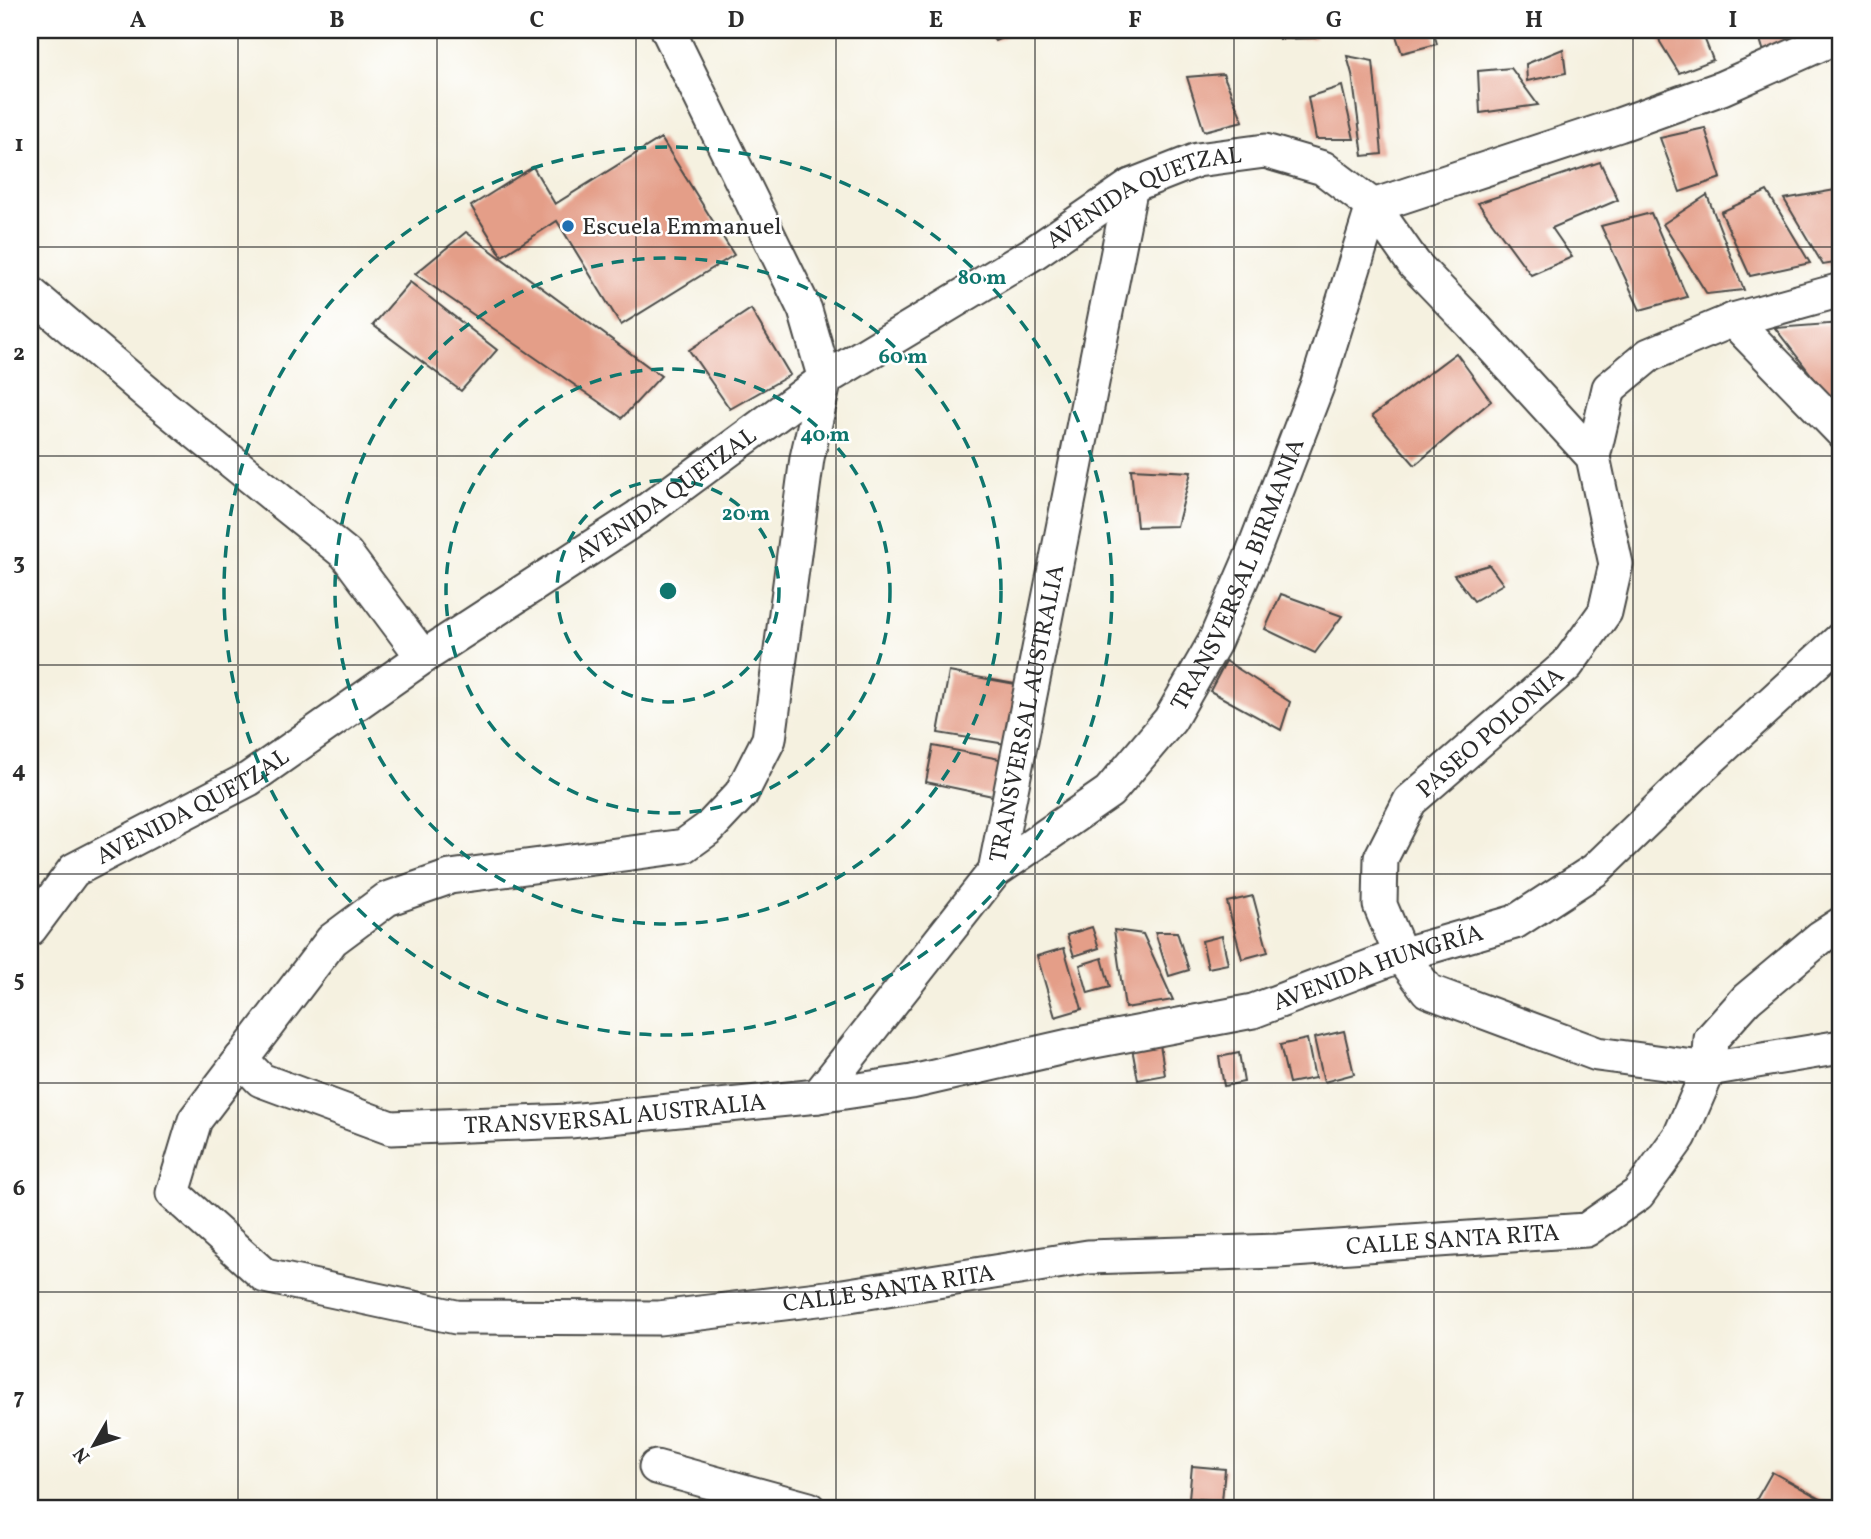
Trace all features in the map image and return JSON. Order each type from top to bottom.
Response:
[{"type":"street","points":[[241,1059],[332,940],[387,899],[450,877],[684,846],[709,828],[741,794],[769,738],[807,458],[825,379],[804,310],[668,30]]},
{"type":"street","points":[[1593,457],[1414,264],[1373,206],[1722,88],[1841,35]]},
{"type":"street","name":"AVENIDA QUETZAL","points":[[30,929],[74,870],[249,779],[423,657],[638,517],[825,379],[1032,254],[1131,186],[1197,160],[1265,151],[1323,167],[1373,206]]},
{"type":"street","name":"TRANSVERSAL AUSTRALIA","points":[[241,1059],[261,1080],[391,1128],[570,1121],[818,1096],[995,871],[1131,186]]},
{"type":"street","name":"TRANSVERSAL BIRMANIA","points":[[995,871],[1109,792],[1170,720],[1214,643],[1252,555],[1317,386],[1373,206]]},
{"type":"street","points":[[1593,457],[1609,388],[1648,355],[1732,320],[1841,290]]},
{"type":"street","points":[[30,293],[150,396],[346,554],[423,657]]},
{"type":"street","points":[[1732,320],[1841,432]]},
{"type":"street","name":"PASEO POLONIA","points":[[1593,457],[1616,564],[1605,612],[1567,665],[1410,802],[1381,858],[1380,905],[1401,955],[1428,991],[1597,1054],[1709,1069],[1841,1047]]},
{"type":"street","name":"AVENIDA HUNGRÍA","points":[[818,1096],[912,1082],[1073,1045],[1253,1011],[1401,955],[1515,922],[1595,870],[1709,760],[1841,639]]},
{"type":"street","points":[[1709,1069],[1711,1039],[1729,1018],[1747,999],[1821,937],[1841,924]]},
{"type":"street","name":"CALLE SANTA RITA","points":[[241,1059],[195,1120],[173,1193],[265,1276],[456,1317],[659,1318],[843,1296],[1088,1257],[1278,1251],[1586,1230],[1638,1194],[1679,1136],[1709,1069]]},
{"type":"street","points":[[656,1467],[809,1509]]},
{"type":"building","points":[[987,30],[1019,30],[995,41]]},
{"type":"building","points":[[1277,30],[1314,30],[1315,38],[1279,39]]},
{"type":"building","points":[[1394,30],[1433,30],[1437,44],[1402,53]]},
{"type":"building","points":[[1658,30],[1701,30],[1713,60],[1679,73],[1660,42]]},
{"type":"building","points":[[1788,30],[1798,46],[1767,62],[1758,33]]},
{"type":"building","points":[[1563,49],[1566,73],[1527,81],[1526,64]]},
{"type":"building","points":[[1347,56],[1373,61],[1382,154],[1363,156]]},
{"type":"building","points":[[1511,68],[1538,105],[1480,113],[1478,71]]},
{"type":"building","points":[[1223,74],[1243,121],[1204,131],[1187,77]]},
{"type":"building","points":[[1342,86],[1354,139],[1316,139],[1308,97]]},
{"type":"building","points":[[1705,128],[1721,178],[1680,192],[1660,138]]},
{"type":"building","points":[[661,138],[734,255],[621,325],[557,221],[502,256],[471,206],[533,167],[555,204]]},
{"type":"building","points":[[1600,162],[1618,200],[1552,228],[1572,257],[1531,275],[1478,203]]},
{"type":"building","points":[[1841,189],[1841,262],[1823,265],[1784,199]]},
{"type":"building","points":[[1767,191],[1810,263],[1750,276],[1721,212]]},
{"type":"building","points":[[1707,195],[1744,290],[1707,294],[1663,224]]},
{"type":"building","points":[[1651,213],[1687,297],[1640,310],[1601,226]]},
{"type":"building","points":[[466,232],[661,376],[622,418],[415,274]]},
{"type":"building","points":[[410,282],[497,350],[461,391],[373,325]]},
{"type":"building","points":[[751,309],[790,375],[730,409],[689,350]]},
{"type":"building","points":[[1841,323],[1841,413],[1775,328]]},
{"type":"building","points":[[1456,353],[1491,401],[1415,465],[1372,416]]},
{"type":"building","points":[[1131,469],[1191,472],[1177,526],[1137,527]]},
{"type":"building","points":[[1489,565],[1503,584],[1474,601],[1454,575]]},
{"type":"building","points":[[1281,594],[1342,616],[1315,653],[1265,629]]},
{"type":"building","points":[[1226,661],[1290,702],[1281,730],[1210,691]]},
{"type":"building","points":[[949,672],[1021,685],[1012,745],[938,733]]},
{"type":"building","points":[[933,746],[1010,761],[1002,798],[926,782]]},
{"type":"building","points":[[1253,896],[1268,952],[1242,959],[1227,902]]},
{"type":"building","points":[[1092,927],[1099,948],[1074,956],[1067,935]]},
{"type":"building","points":[[1114,930],[1143,934],[1173,1000],[1125,1008]]},
{"type":"building","points":[[1155,932],[1177,932],[1189,970],[1169,976]]},
{"type":"building","points":[[1222,936],[1228,964],[1208,968],[1202,941]]},
{"type":"building","points":[[1064,948],[1082,1009],[1055,1017],[1037,956]]},
{"type":"building","points":[[1102,958],[1110,987],[1088,993],[1080,965]]},
{"type":"building","points":[[1344,1031],[1354,1074],[1324,1082],[1314,1038]]},
{"type":"building","points":[[1159,1038],[1165,1075],[1138,1080],[1131,1043]]},
{"type":"building","points":[[1307,1039],[1315,1078],[1289,1083],[1280,1045]]},
{"type":"building","points":[[1239,1053],[1244,1082],[1224,1086],[1219,1057]]},
{"type":"building","points":[[1192,1466],[1225,1469],[1222,1501],[1189,1498]]},
{"type":"building","points":[[1772,1472],[1826,1502],[1822,1509],[1751,1509]]},
{"type":"place","name":"Escuela Emmanuel","points":[[568,226]]}]
